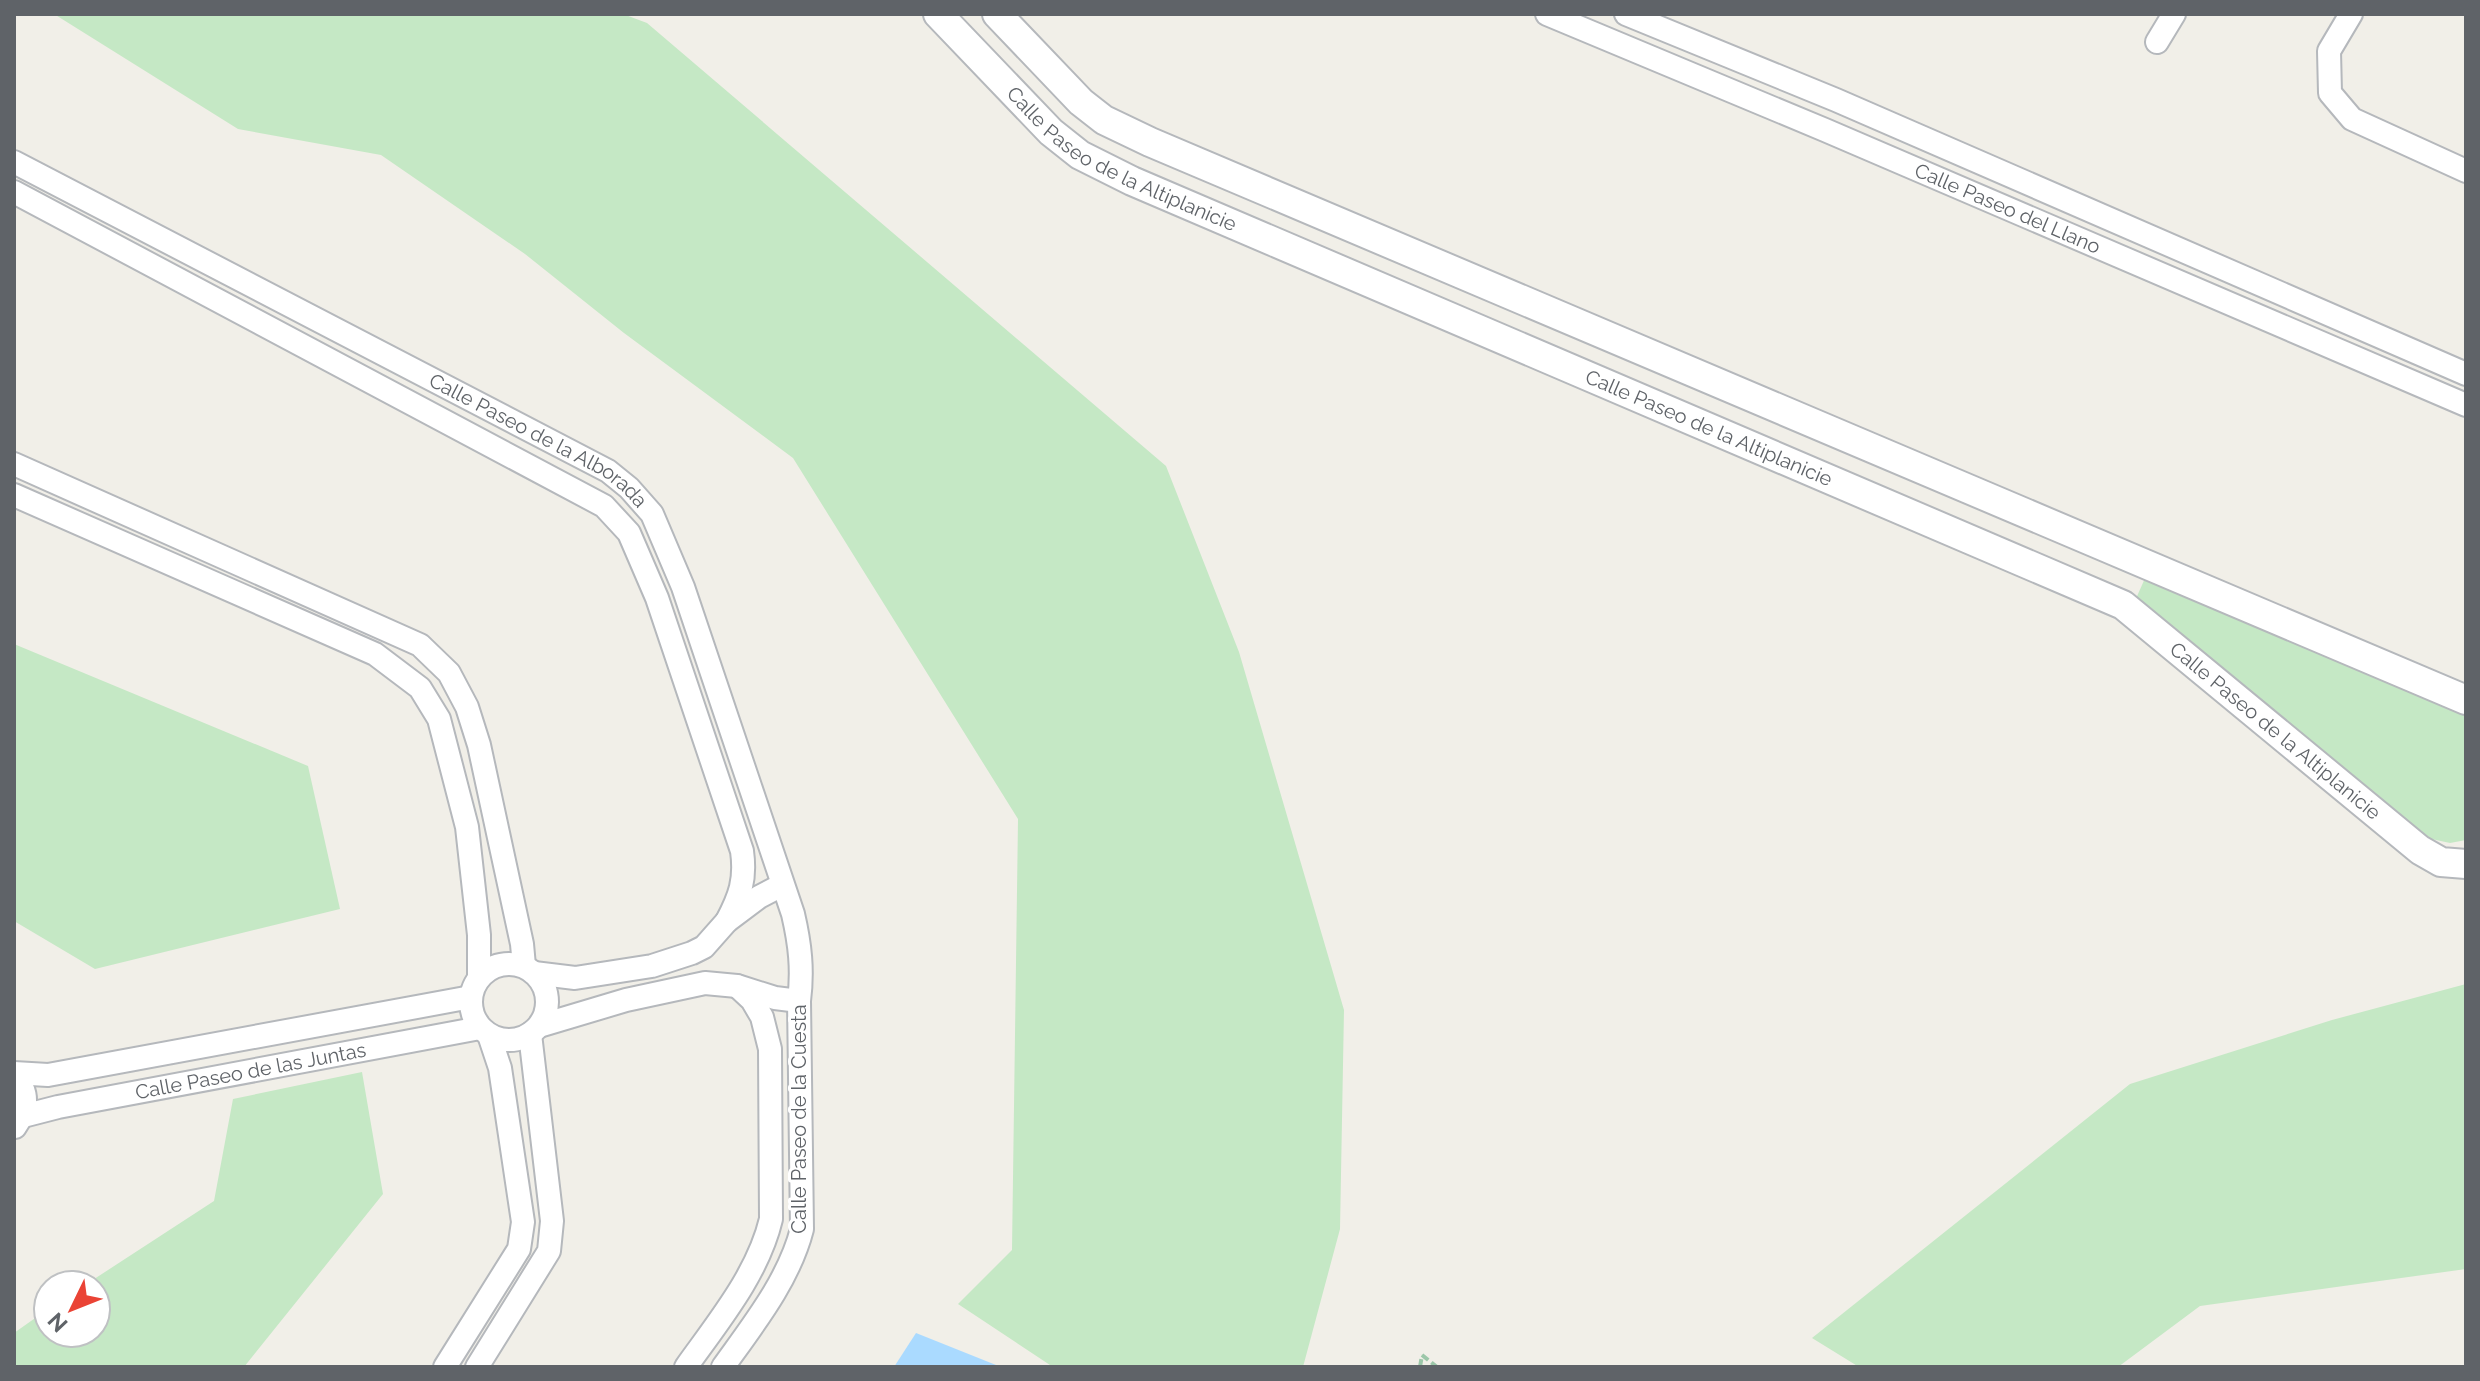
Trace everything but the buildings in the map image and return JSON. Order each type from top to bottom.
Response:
[{"type":"street","name":"Calle Paseo de la Altiplanicie","points":[[938,14],[1051,132],[1080,155],[1132,181],[2123,605],[2420,850],[2441,862],[2466,864]]},
{"type":"street","name":"Calle Paseo de la Altiplanicie","points":[[997,14],[1081,102],[1104,120],[1150,142],[2143,566],[2466,700]]},
{"type":"street","name":"Calle Paseo del Llano","points":[[1547,14],[2466,405]]},
{"type":"street","name":"Calle Paseo del Llano","points":[[1626,14],[1836,100],[2466,374]]},
{"type":"street","points":[[2157,42],[2174,14]]},
{"type":"street","points":[[2351,14],[2329,51],[2330,93],[2352,119],[2466,171]]},
{"type":"street","points":[[1825,130],[1836,100]]},
{"type":"street","points":[[1132,181],[1150,142]]},
{"type":"street","name":"Calle Paseo de la Alborada","points":[[14,162],[597,466],[629,488],[652,514],[683,587],[800,945]]},
{"type":"street","name":"Calle Paseo de la Alborada","points":[[14,192],[604,506],[629,533],[657,598],[742,851],[745,872],[738,899],[727,921]]},
{"type":"street","points":[[181,281],[194,256]]},
{"type":"street","points":[[1599,379],[1616,341]]},
{"type":"street","points":[[14,464],[420,645],[449,673],[467,707],[479,745],[529,970],[543,986],[546,996],[547,1007],[534,1030],[552,1221],[549,1251],[477,1367]]},
{"type":"street","points":[[581,494],[597,466]]},
{"type":"street","points":[[14,495],[375,654],[420,688],[439,719],[467,827],[479,935],[471,1008],[500,1068],[523,1222],[519,1249],[445,1367]]},
{"type":"street","points":[[2123,605],[2143,566]]},
{"type":"street","points":[[290,617],[302,593]]},
{"type":"street","points":[[475,988],[497,966],[575,978],[652,966],[704,947],[727,921],[759,897],[782,885]]},
{"type":"street","name":"Calle Paseo de la Cuesta","points":[[728,1360],[764,1311],[798,1244],[802,1229],[800,945]]},
{"type":"street","points":[[704,947],[714,982]]},
{"type":"street","points":[[484,1031],[509,1041],[626,1000],[714,982],[799,1001]]},
{"type":"street","name":"Calle Paseo de la Cuesta","points":[[686,1367],[725,1312],[766,1241],[771,1219],[770,1049],[762,1017],[752,1000],[737,986]]},
{"type":"street","name":"Calle Paseo de las Juntas","points":[[14,1075],[48,1075],[475,988]]},
{"type":"street","name":"Calle Paseo de las Juntas","points":[[18,1122],[58,1107],[484,1031]]},
{"type":"street","points":[[14,1075],[25,1093],[26,1105],[18,1122]]},
{"type":"street","points":[[709,1335],[728,1360]]},
{"type":"path","points":[[1420,1367],[1422,1355],[1437,1367]]},
{"type":"green space","points":[[54,14],[623,14],[647,23],[1166,466],[1239,652],[1344,1010],[1340,1229],[1303,1367],[1053,1367],[958,1304],[1012,1250],[1018,819],[793,458],[624,333],[525,254],[381,155],[238,129]]},
{"type":"green space","points":[[2146,576],[2466,715],[2466,840],[2450,843],[2427,838],[2134,603]]},
{"type":"green space","points":[[14,644],[308,766],[340,909],[95,969],[14,921]]},
{"type":"green space","points":[[2466,984],[2466,1269],[2200,1306],[2118,1367],[1859,1367],[1812,1338],[2130,1084],[2332,1020]]},
{"type":"green space","points":[[362,1072],[383,1194],[244,1367],[14,1367],[14,1333],[32,1320],[32,1349],[112,1349],[112,1269],[110,1269],[214,1201],[233,1099]]},
{"type":"water","points":[[916,1333],[1001,1367],[894,1367]]}]
